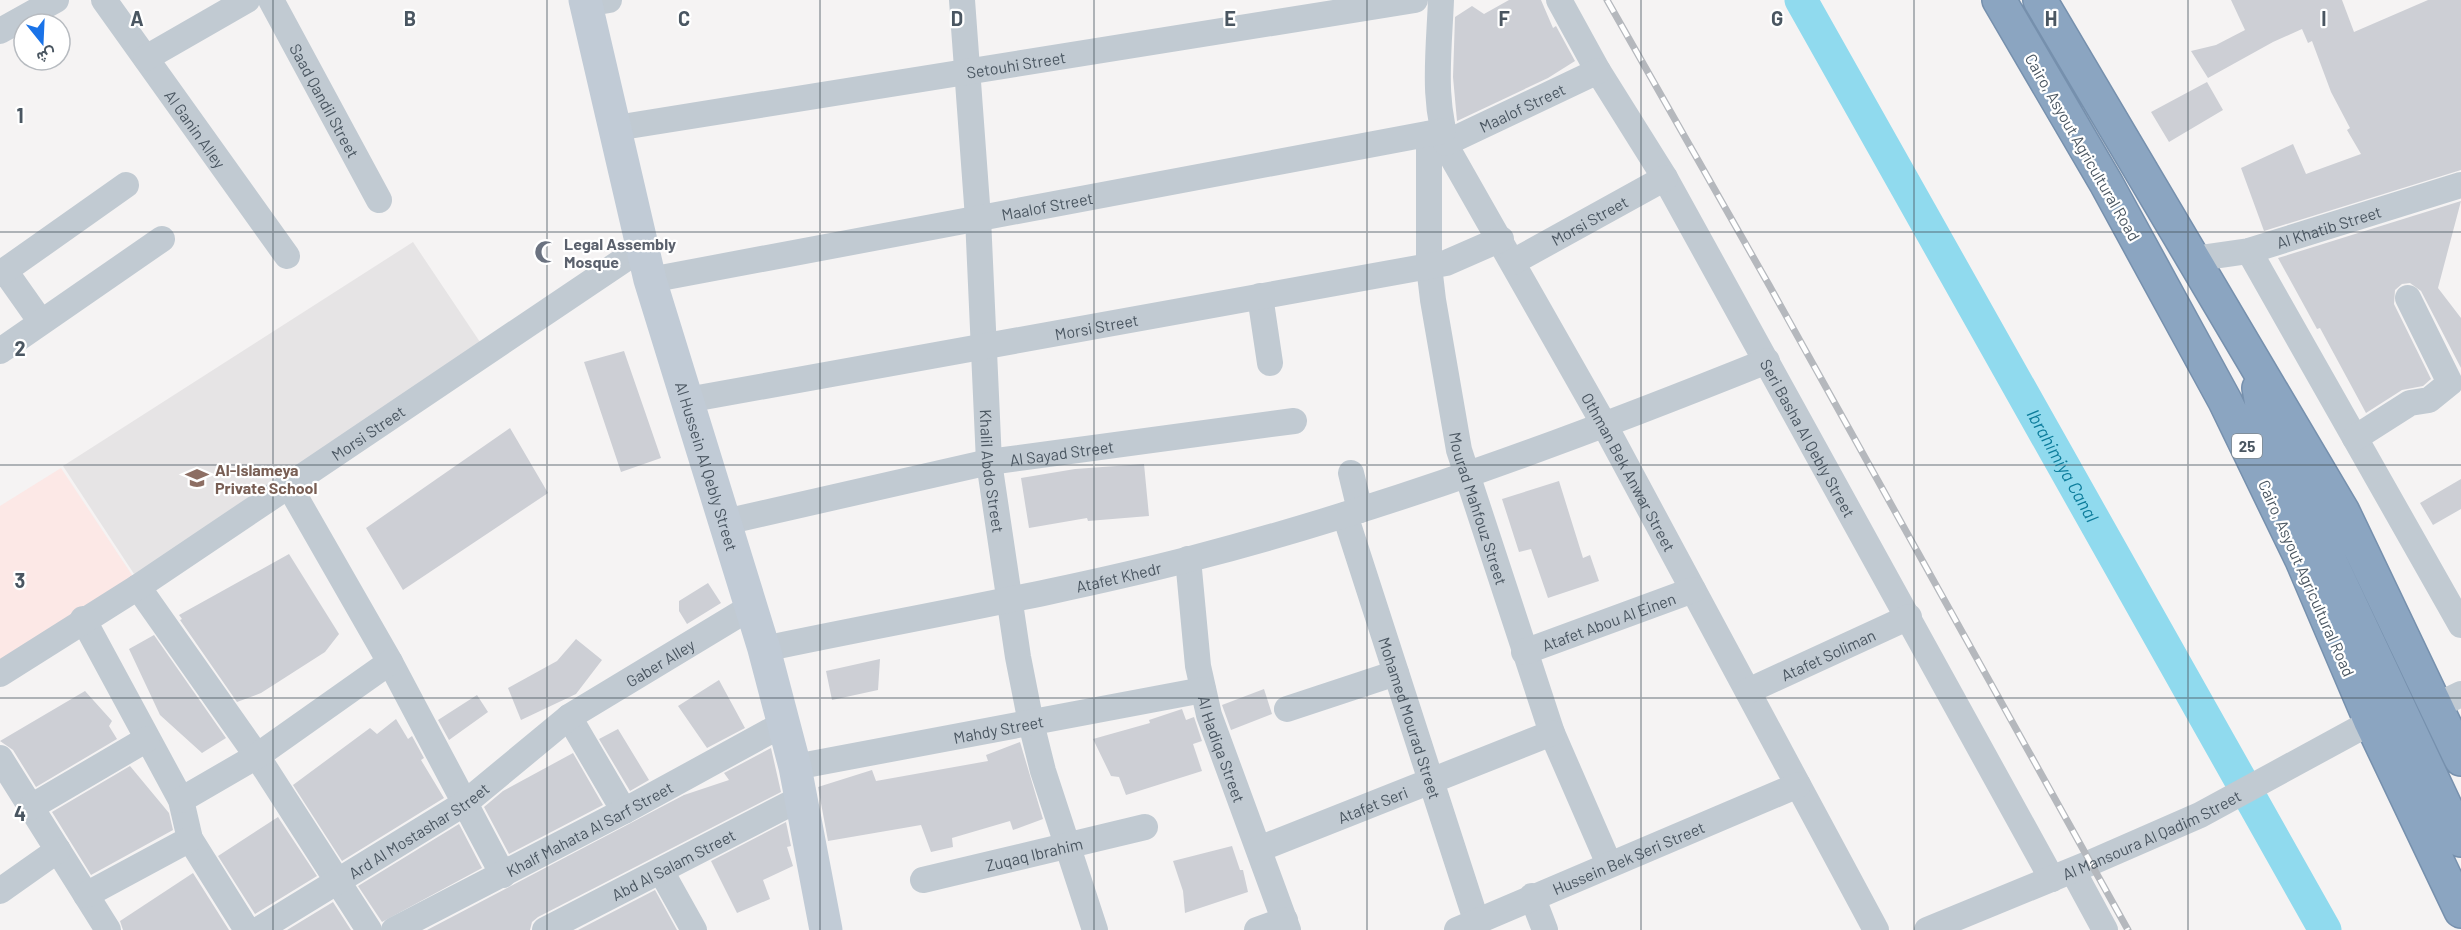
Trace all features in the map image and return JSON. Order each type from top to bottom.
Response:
[{"type":"highway","name":"Cairo, Asyout Agricultural Road","points":[[1999,0],[2106,183],[2225,401],[2302,560],[2371,722],[2461,911]]},
{"type":"highway","points":[[2040,0],[2258,366],[2449,700],[2461,759]]},
{"type":"highway","points":[[2258,366],[2260,404],[2265,422],[2403,712],[2461,840]]},
{"type":"main road","name":"Al Hussein Al Qebly Street","points":[[593,1],[616,128],[650,280],[764,649],[798,782],[826,930]]},
{"type":"street","points":[[0,32],[56,0]]},
{"type":"street","name":"Al Ganin Alley","points":[[104,0],[287,256]]},
{"type":"street","points":[[146,58],[246,0]]},
{"type":"street","name":"Saad Qandil Street","points":[[271,0],[379,200]]},
{"type":"street","name":"Khalil Abdo Street","points":[[962,0],[978,218],[989,462],[1009,598],[1031,723],[1043,771],[1095,930]]},
{"type":"street","name":"Setouhi Street","points":[[616,128],[1415,0]]},
{"type":"street","name":"Othman Bek Anwar Street","points":[[1441,0],[1437,96],[1439,136],[1501,239],[1605,426],[1876,930]]},
{"type":"street","name":"Seri Basha Al Qebly Street","points":[[1559,0],[1598,71],[1665,178],[1909,617],[2062,875],[2105,930]]},
{"type":"street","name":"Maalof Street","points":[[650,280],[978,218],[1439,136],[1598,71]]},
{"type":"street","name":"Mourad Mahfouz Street","points":[[1439,136],[1429,266],[1454,423],[1466,475],[1552,733],[1610,864]]},
{"type":"street","name":"Morsi Street","points":[[1513,262],[1665,178]]},
{"type":"street","points":[[41,322],[2,272],[126,185]]},
{"type":"street","name":"Al Khatib Street","points":[[2193,259],[2249,251],[2461,185]]},
{"type":"street","points":[[0,351],[162,239]]},
{"type":"street","name":"Morsi Street","points":[[687,400],[1429,266],[1466,257],[1501,239]]},
{"type":"street","name":"Morsi Street","points":[[0,674],[83,619],[138,587],[643,247]]},
{"type":"street","points":[[2249,251],[2461,625]]},
{"type":"street","points":[[1260,296],[1270,363]]},
{"type":"street","points":[[2355,438],[2410,403],[2429,400],[2450,383],[2408,298]]},
{"type":"street","name":"Atafet Khedr","points":[[764,649],[1188,559],[1352,512],[1605,426],[1767,361]]},
{"type":"street","name":"Al Sayad Street","points":[[725,522],[989,462],[1294,421]]},
{"type":"street","name":"Mohamed Mourad Street","points":[[1351,472],[1352,512],[1396,674],[1431,783],[1466,925]]},
{"type":"street","points":[[288,484],[390,662],[503,875]]},
{"type":"street","name":"Al Hadiqa Street","points":[[1188,559],[1194,641],[1203,690],[1215,731],[1286,925]]},
{"type":"street","points":[[138,587],[257,756],[369,930]]},
{"type":"street","name":"Atafet Abou Al Einen","points":[[1524,652],[1693,591]]},
{"type":"street","name":"Gaber Alley","points":[[569,717],[751,607]]},
{"type":"street","name":"Atafet Soliman","points":[[1748,691],[1909,617]]},
{"type":"street","points":[[83,619],[181,800],[190,839],[247,930]]},
{"type":"street","points":[[181,800],[257,756],[390,662]]},
{"type":"street","points":[[1287,709],[1396,674]]},
{"type":"street","name":"Mahdy Street","points":[[798,782],[1031,723],[1203,690]]},
{"type":"street","points":[[569,717],[624,811]]},
{"type":"street","name":"Ard Al Mostashar Street","points":[[258,930],[465,803],[569,717]]},
{"type":"street","name":"Al Mansoura Al Qadim Street","points":[[1927,930],[1955,925],[2246,792],[2371,722]]},
{"type":"street","name":"Khalf Mahata Al Sarf Street","points":[[394,930],[624,811],[783,724]]},
{"type":"street","name":"Atafet Seri","points":[[1259,849],[1431,783],[1552,733]]},
{"type":"street","points":[[31,807],[147,739]]},
{"type":"street","points":[[0,758],[108,930]]},
{"type":"street","name":"Abd Al Salam Street","points":[[545,930],[661,871],[798,782]]},
{"type":"street","name":"Hussein Bek Seri Street","points":[[1466,925],[1798,785]]},
{"type":"street","name":"Zuqaq Ibrahim","points":[[923,880],[1145,827]]},
{"type":"street","points":[[86,895],[190,839]]},
{"type":"street","points":[[0,891],[58,850]]},
{"type":"street","points":[[661,871],[694,930]]},
{"type":"street","points":[[1532,896],[1545,930]]},
{"type":"street","points":[[1257,930],[1286,925]]},
{"type":"shaded area","points":[[413,242],[486,351],[138,580],[63,466]]},
{"type":"shaded area","points":[[61,468],[136,581],[0,669],[0,506]]},
{"type":"building","points":[[1509,0],[1541,0],[1553,28],[1556,26],[1575,61],[1548,78],[1457,121],[1453,77],[1455,17],[1472,6],[1484,14]]},
{"type":"building","points":[[2231,0],[2342,0],[2354,32],[2428,0],[2461,0],[2461,170],[2264,231],[2241,168],[2293,144],[2306,174],[2361,154],[2347,130],[2350,128],[2331,92],[2312,41],[2308,43],[2302,29],[2273,42],[2208,78],[2191,51],[2216,45],[2245,30]]},
{"type":"building","points":[[2207,82],[2223,110],[2169,142],[2151,112]]},
{"type":"building","points":[[2461,201],[2438,288],[2461,318],[2461,368],[2421,291],[2410,283],[2402,284],[2395,290],[2394,304],[2431,379],[2423,386],[2402,390],[2366,413],[2320,328],[2317,329],[2278,258]]},
{"type":"building","points":[[624,351],[661,458],[621,472],[584,362]]},
{"type":"building","points":[[510,428],[548,493],[403,590],[366,528]]},
{"type":"building","points":[[1144,464],[1149,516],[1088,521],[1087,518],[1029,528],[1021,478],[1075,469]]},
{"type":"building","points":[[2461,479],[2461,509],[2433,525],[2420,503]]},
{"type":"building","points":[[1559,481],[1583,558],[1590,555],[1599,581],[1548,598],[1531,549],[1519,552],[1502,499]]},
{"type":"building","points":[[289,554],[339,634],[325,652],[261,693],[237,702],[180,620],[182,619],[179,615]]},
{"type":"building","points":[[708,583],[721,603],[687,624],[679,611],[679,601]]},
{"type":"building","points":[[154,635],[226,738],[202,753],[160,715],[129,649]]},
{"type":"building","points":[[576,639],[602,660],[576,694],[521,720],[508,688],[557,661]]},
{"type":"building","points":[[880,659],[878,690],[832,700],[826,671]]},
{"type":"building","points":[[719,680],[745,728],[707,748],[678,706]]},
{"type":"building","points":[[1264,689],[1272,714],[1231,730],[1222,705]]},
{"type":"building","points":[[85,691],[112,721],[109,726],[117,739],[36,787],[13,750],[0,741]]},
{"type":"building","points":[[477,695],[488,712],[449,740],[438,720]]},
{"type":"building","points":[[1182,709],[1186,720],[1194,717],[1202,741],[1193,744],[1202,771],[1126,795],[1119,777],[1111,776],[1093,739],[1150,723],[1149,720]]},
{"type":"building","points":[[396,719],[408,739],[412,736],[424,758],[421,760],[444,798],[342,861],[293,785],[370,728],[377,734]]},
{"type":"building","points":[[618,729],[649,780],[630,791],[599,739]]},
{"type":"building","points":[[1020,742],[1043,819],[1013,830],[1010,821],[952,838],[953,847],[931,852],[921,825],[828,841],[818,787],[872,770],[876,781],[988,761],[986,755]]},
{"type":"building","points":[[771,748],[781,792],[538,917],[532,922],[530,930],[427,930],[684,795],[729,780],[724,773]]},
{"type":"building","points":[[573,753],[603,805],[509,854],[484,807],[503,791]]},
{"type":"building","points":[[130,766],[169,813],[173,830],[91,875],[52,812]]},
{"type":"building","points":[[278,817],[317,876],[255,914],[218,856]]},
{"type":"building","points":[[786,822],[791,846],[787,847],[793,866],[763,880],[770,899],[737,913],[711,861]]},
{"type":"building","points":[[459,824],[482,868],[382,922],[358,886]]},
{"type":"building","points":[[1232,846],[1240,870],[1243,870],[1248,892],[1185,913],[1183,891],[1173,861]]},
{"type":"building","points":[[193,873],[229,930],[123,930],[120,921]]},
{"type":"building","points":[[655,890],[677,930],[578,930]]},
{"type":"building","points":[[333,902],[351,930],[287,930]]},
{"type":"waterway","name":"Ibrahimiya Canal","points":[[1801,0],[2325,930]]},
{"type":"railway","points":[[1607,0],[1769,285],[2128,930]]},
{"type":"place","name":"Legal Assembly Mosque","points":[[546,252]]},
{"type":"place","name":"Al-Islameya Private School","points":[[197,478]]}]
